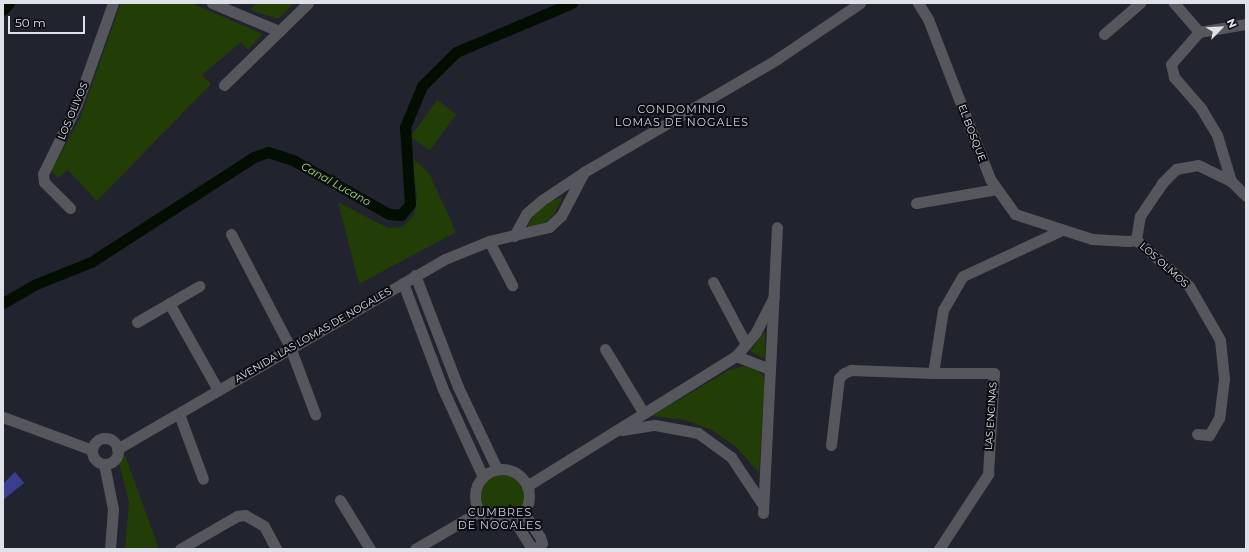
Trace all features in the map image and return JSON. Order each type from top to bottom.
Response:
[{"type":"street","name":"LOS OLIVOS","points":[[70,208],[44,182],[43,174],[78,104],[113,3]]},
{"type":"street","points":[[212,3],[279,31]]},
{"type":"street","points":[[224,85],[308,3]]},
{"type":"street","points":[[514,236],[527,213],[584,172],[776,59],[860,3]]},
{"type":"street","name":"EL BOSQUE","points":[[918,3],[928,19],[990,179],[1015,214],[1092,239],[1136,240]]},
{"type":"street","points":[[1104,34],[1140,3]]},
{"type":"street","points":[[1174,3],[1199,32]]},
{"type":"street","points":[[1231,181],[1218,135],[1201,108],[1174,77],[1171,64],[1199,32],[1246,24]]},
{"type":"street","points":[[1136,240],[1140,216],[1162,183],[1176,169],[1198,165],[1231,181],[1246,196]]},
{"type":"street","name":"AVENIDA LAS LOMAS DE NOGALES","points":[[117,449],[179,414],[290,347],[454,254],[489,241],[549,227],[561,216],[584,172]]},
{"type":"street","points":[[916,203],[997,189]]},
{"type":"street","points":[[611,435],[650,425],[681,428],[698,433],[731,457],[762,508],[777,227]]},
{"type":"street","points":[[831,445],[839,378],[844,373],[851,370],[933,373],[943,310],[963,276],[1062,230]]},
{"type":"street","points":[[231,234],[290,347],[315,414]]},
{"type":"street","name":"LOS OLMOS","points":[[1136,240],[1189,286],[1220,340],[1224,379],[1220,418],[1209,435],[1197,434]]},
{"type":"street","points":[[489,241],[512,285]]},
{"type":"street","points":[[415,275],[466,406],[497,469]]},
{"type":"street","points":[[403,282],[452,412],[484,476]]},
{"type":"street","points":[[713,282],[746,344]]},
{"type":"street","points":[[137,322],[199,286]]},
{"type":"street","points":[[527,486],[611,435],[643,412],[736,356],[756,332],[774,297]]},
{"type":"street","points":[[169,303],[218,390]]},
{"type":"street","points":[[428,351],[443,346]]},
{"type":"street","points":[[605,349],[643,412]]},
{"type":"street","points":[[736,356],[770,369]]},
{"type":"street","name":"LAS ENCINAS","points":[[933,373],[994,373],[988,474],[938,549]]},
{"type":"street","points":[[452,412],[466,406]]},
{"type":"street","points":[[179,414],[203,479]]},
{"type":"street","points":[[3,417],[92,450]]},
{"type":"street","points":[[104,464],[115,458],[117,449],[113,440],[104,438],[95,441],[92,450],[94,458],[104,464],[113,509],[110,549]]},
{"type":"street","points":[[497,469],[512,471],[527,486],[529,500],[524,513],[514,520],[495,522],[480,511],[476,490],[484,476],[497,469]]},
{"type":"street","points":[[340,500],[370,549]]},
{"type":"street","points":[[415,549],[480,511]]},
{"type":"street","points":[[514,520],[530,546],[538,548],[542,543],[540,537],[524,513]]},
{"type":"street","points":[[180,549],[237,516],[245,515],[264,526],[276,549]]},
{"type":"green space","points":[[121,3],[191,3],[263,34],[248,50],[241,42],[202,75],[211,84],[97,201],[68,170],[58,178],[51,171],[80,118]]},
{"type":"green space","points":[[256,3],[294,3],[278,19],[250,10]]},
{"type":"green space","points":[[437,100],[456,114],[430,151],[411,136]]},
{"type":"green space","points":[[411,157],[429,173],[456,232],[359,284],[338,202],[388,228],[403,227],[414,215],[417,197]]},
{"type":"green space","points":[[563,197],[554,214],[546,222],[530,229],[527,228],[534,213],[547,202]]},
{"type":"green space","points":[[765,331],[765,357],[763,358],[750,351]]},
{"type":"green space","points":[[743,366],[759,371],[765,379],[759,473],[736,447],[712,430],[685,420],[652,416],[729,370]]},
{"type":"green space","points":[[124,452],[159,549],[125,549],[129,502],[119,462]]},
{"type":"green space","points":[[499,474],[507,474],[519,480],[525,492],[525,500],[519,512],[507,518],[499,518],[487,512],[481,500],[481,492],[487,480]]},
{"type":"building","points":[[15,472],[24,483],[3,500],[3,484]]},
{"type":"waterway","name":"Canal Lucano","points":[[3,10],[9,3]]},
{"type":"waterway","name":"Canal Lucano","points":[[3,303],[36,284],[91,262],[254,157],[268,152],[293,160],[389,214],[401,215],[410,204],[405,127],[422,86],[456,52],[572,3]]},
{"type":"district","name":"CONDOMINIO LOMAS DE NOGALES","points":[[682,116]]},
{"type":"district","name":"CUMBRES DE NOGALES","points":[[500,519]]}]
